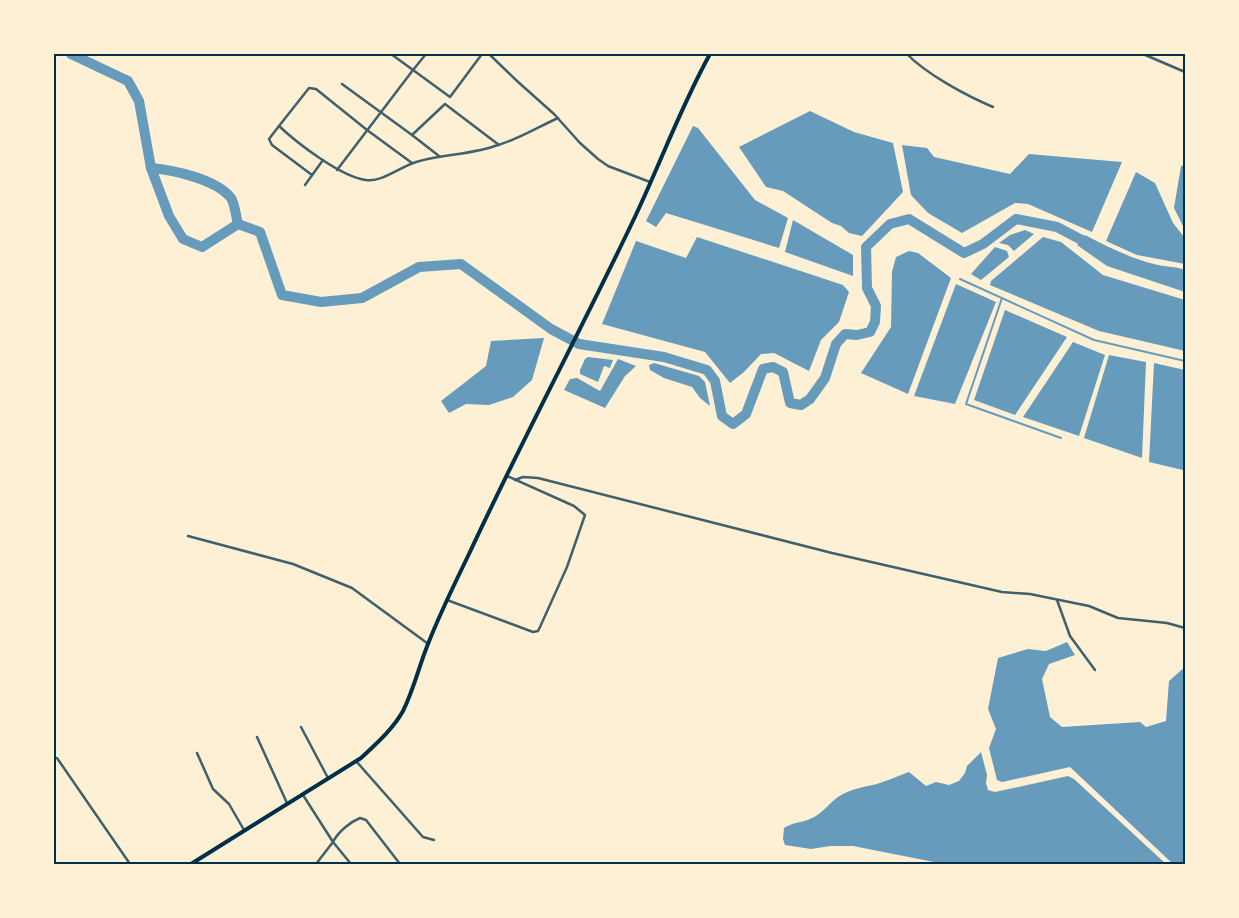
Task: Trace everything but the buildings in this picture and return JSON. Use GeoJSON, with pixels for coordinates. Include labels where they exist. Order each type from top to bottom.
{"type":"FeatureCollection","features":[{"type":"Feature","properties":{"kind":"main road"},"geometry":{"type":"LineString","coordinates":[[194,864],[356,761],[384,737],[402,712],[412,692],[428,644],[447,600],[505,476],[571,349],[652,183],[689,94],[710,54]]}},
{"type":"Feature","properties":{"kind":"street"},"geometry":{"type":"LineString","coordinates":[[391,54],[450,97]]}},
{"type":"Feature","properties":{"kind":"street"},"geometry":{"type":"LineString","coordinates":[[337,170],[426,54]]}},
{"type":"Feature","properties":{"kind":"street"},"geometry":{"type":"LineString","coordinates":[[412,135],[445,104],[482,54]]}},
{"type":"Feature","properties":{"kind":"street"},"geometry":{"type":"LineString","coordinates":[[489,54],[558,118],[580,143],[608,166],[652,183]]}},
{"type":"Feature","properties":{"kind":"street"},"geometry":{"type":"LineString","coordinates":[[907,54],[946,82],[978,101],[993,107]]}},
{"type":"Feature","properties":{"kind":"street"},"geometry":{"type":"LineString","coordinates":[[1143,54],[1185,72]]}},
{"type":"Feature","properties":{"kind":"street"},"geometry":{"type":"LineString","coordinates":[[342,84],[439,156]]}},
{"type":"Feature","properties":{"kind":"street"},"geometry":{"type":"LineString","coordinates":[[312,175],[272,145],[269,139],[309,88],[316,89],[412,164]]}},
{"type":"Feature","properties":{"kind":"street"},"geometry":{"type":"LineString","coordinates":[[445,104],[499,145]]}},
{"type":"Feature","properties":{"kind":"street"},"geometry":{"type":"LineString","coordinates":[[279,126],[337,170],[363,180],[372,181],[412,164],[439,156],[459,155],[499,145],[558,118]]}},
{"type":"Feature","properties":{"kind":"street"},"geometry":{"type":"LineString","coordinates":[[305,185],[323,160]]}},
{"type":"Feature","properties":{"kind":"street"},"geometry":{"type":"LineString","coordinates":[[447,600],[533,632],[538,631],[567,567],[585,515],[574,506],[505,476]]}},
{"type":"Feature","properties":{"kind":"street"},"geometry":{"type":"LineString","coordinates":[[515,480],[523,477],[538,478],[832,553],[1002,592],[1030,594],[1089,606],[1118,618],[1167,623],[1185,628]]}},
{"type":"Feature","properties":{"kind":"street"},"geometry":{"type":"LineString","coordinates":[[188,536],[293,564],[352,588],[428,644]]}},
{"type":"Feature","properties":{"kind":"street"},"geometry":{"type":"LineString","coordinates":[[1057,600],[1070,636],[1095,670]]}},
{"type":"Feature","properties":{"kind":"street"},"geometry":{"type":"LineString","coordinates":[[301,727],[328,779]]}},
{"type":"Feature","properties":{"kind":"street"},"geometry":{"type":"LineString","coordinates":[[257,737],[288,804]]}},
{"type":"Feature","properties":{"kind":"street"},"geometry":{"type":"LineString","coordinates":[[197,752],[213,789],[229,804],[245,831]]}},
{"type":"Feature","properties":{"kind":"street"},"geometry":{"type":"LineString","coordinates":[[57,758],[130,864]]}},
{"type":"Feature","properties":{"kind":"street"},"geometry":{"type":"LineString","coordinates":[[356,761],[423,837],[434,840]]}},
{"type":"Feature","properties":{"kind":"street"},"geometry":{"type":"LineString","coordinates":[[303,795],[333,842],[351,864]]}},
{"type":"Feature","properties":{"kind":"street"},"geometry":{"type":"LineString","coordinates":[[316,864],[337,835],[360,818],[366,820],[400,864]]}},
{"type":"Feature","properties":{"kind":"water"},"geometry":{"type":"Polygon","coordinates":[[[810,111],[854,132],[893,143],[903,192],[862,236],[849,233],[841,226],[832,223],[783,191],[766,187],[739,147],[810,111]]]}},
{"type":"Feature","properties":{"kind":"water"},"geometry":{"type":"Polygon","coordinates":[[[693,126],[698,128],[755,200],[788,218],[779,248],[666,213],[656,227],[646,221],[693,126]]]}},
{"type":"Feature","properties":{"kind":"water"},"geometry":{"type":"Polygon","coordinates":[[[902,145],[927,148],[934,157],[1010,174],[1029,154],[1122,162],[1092,232],[1028,204],[1015,203],[962,233],[928,213],[911,195],[902,145]]]}},
{"type":"Feature","properties":{"kind":"water"},"geometry":{"type":"Polygon","coordinates":[[[1185,165],[1185,230],[1174,208],[1181,166],[1185,165]]]}},
{"type":"Feature","properties":{"kind":"water"},"geometry":{"type":"Polygon","coordinates":[[[1136,172],[1155,183],[1173,223],[1185,238],[1185,264],[1137,255],[1106,241],[1136,172]]]}},
{"type":"Feature","properties":{"kind":"water"},"geometry":{"type":"Polygon","coordinates":[[[793,220],[853,255],[853,276],[785,252],[793,220]]]}},
{"type":"Feature","properties":{"kind":"water"},"geometry":{"type":"Polygon","coordinates":[[[1025,230],[1034,234],[1014,251],[1008,245],[999,243],[1010,235],[1025,230]]]}},
{"type":"Feature","properties":{"kind":"water"},"geometry":{"type":"Polygon","coordinates":[[[1085,235],[1136,259],[1185,270],[1185,292],[1107,266],[1077,245],[1085,235]]]}},
{"type":"Feature","properties":{"kind":"water"},"geometry":{"type":"Polygon","coordinates":[[[697,237],[843,285],[849,292],[839,322],[821,340],[809,371],[774,353],[761,354],[744,372],[730,383],[705,352],[602,324],[636,241],[686,258],[697,237]]]}},
{"type":"Feature","properties":{"kind":"water"},"geometry":{"type":"Polygon","coordinates":[[[1043,237],[1061,242],[1103,275],[1185,300],[1185,351],[1099,331],[990,285],[991,281],[1043,237]]]}},
{"type":"Feature","properties":{"kind":"water"},"geometry":{"type":"Polygon","coordinates":[[[995,247],[1007,251],[1009,257],[981,280],[971,274],[995,247]]]}},
{"type":"Feature","properties":{"kind":"water"},"geometry":{"type":"Polygon","coordinates":[[[909,251],[918,253],[951,278],[908,394],[861,373],[891,327],[892,272],[896,257],[909,251]]]}},
{"type":"Feature","properties":{"kind":"water"},"geometry":{"type":"Polygon","coordinates":[[[956,284],[996,302],[955,404],[914,396],[956,284]]]}},
{"type":"Feature","properties":{"kind":"water"},"geometry":{"type":"Polygon","coordinates":[[[1005,310],[1067,337],[1015,415],[974,400],[1005,310]]]}},
{"type":"Feature","properties":{"kind":"water"},"geometry":{"type":"Polygon","coordinates":[[[544,338],[532,380],[513,397],[489,405],[466,404],[449,413],[441,401],[486,366],[491,341],[544,338]]]}},
{"type":"Feature","properties":{"kind":"water"},"geometry":{"type":"Polygon","coordinates":[[[1073,342],[1105,355],[1079,436],[1023,417],[1073,342]]]}},
{"type":"Feature","properties":{"kind":"water"},"geometry":{"type":"Polygon","coordinates":[[[1109,355],[1146,362],[1142,458],[1084,438],[1109,355]]]}},
{"type":"Feature","properties":{"kind":"water"},"geometry":{"type":"Polygon","coordinates":[[[588,357],[613,360],[610,368],[604,366],[598,382],[580,374],[585,359],[588,357]]]}},
{"type":"Feature","properties":{"kind":"water"},"geometry":{"type":"Polygon","coordinates":[[[618,359],[636,366],[625,376],[605,408],[564,390],[570,379],[577,378],[600,391],[618,359]]]}},
{"type":"Feature","properties":{"kind":"water"},"geometry":{"type":"Polygon","coordinates":[[[654,363],[699,376],[705,382],[710,406],[700,398],[692,387],[664,378],[650,370],[649,365],[654,363]]]}},
{"type":"Feature","properties":{"kind":"water"},"geometry":{"type":"Polygon","coordinates":[[[1154,363],[1185,370],[1185,465],[1183,470],[1149,462],[1154,363]]]}},
{"type":"Feature","properties":{"kind":"water"},"geometry":{"type":"Polygon","coordinates":[[[1067,642],[1075,655],[1049,664],[1042,679],[1050,717],[1062,727],[1140,722],[1146,727],[1166,721],[1169,681],[1185,667],[1185,864],[1173,864],[1070,767],[1002,782],[997,780],[989,748],[996,729],[988,709],[998,658],[1028,649],[1046,651],[1067,642]]]}},
{"type":"Feature","properties":{"kind":"water"},"geometry":{"type":"Polygon","coordinates":[[[981,752],[987,775],[986,783],[988,790],[995,792],[1068,776],[1074,779],[1166,864],[944,864],[853,846],[830,846],[811,849],[785,845],[783,839],[784,828],[815,816],[843,794],[909,772],[926,786],[936,782],[949,785],[959,781],[965,773],[967,766],[981,752]]]}},
{"type":"Feature","properties":{"kind":"waterway"},"geometry":{"type":"LineString","coordinates":[[71,54],[128,81],[139,101],[151,168],[169,216],[183,239],[202,247],[238,224],[260,232],[282,295],[321,302],[362,298],[419,267],[461,264],[551,329],[579,344],[664,357],[707,370],[715,381],[722,416],[733,424],[746,414],[763,369],[773,367],[783,372],[790,403],[801,405],[810,399],[825,378],[836,344],[845,334],[857,335],[870,332],[875,322],[876,306],[867,288],[866,247],[890,224],[909,219],[964,253],[983,244],[1016,219],[1057,227],[1093,246]]}},
{"type":"Feature","properties":{"kind":"waterway"},"geometry":{"type":"LineString","coordinates":[[151,168],[182,173],[205,181],[224,191],[231,198],[238,224]]}},
{"type":"Feature","properties":{"kind":"waterway"},"geometry":{"type":"LineString","coordinates":[[960,279],[1094,340],[1185,361]]}},
{"type":"Feature","properties":{"kind":"waterway"},"geometry":{"type":"LineString","coordinates":[[1002,298],[966,404],[1061,438]]}}]}
